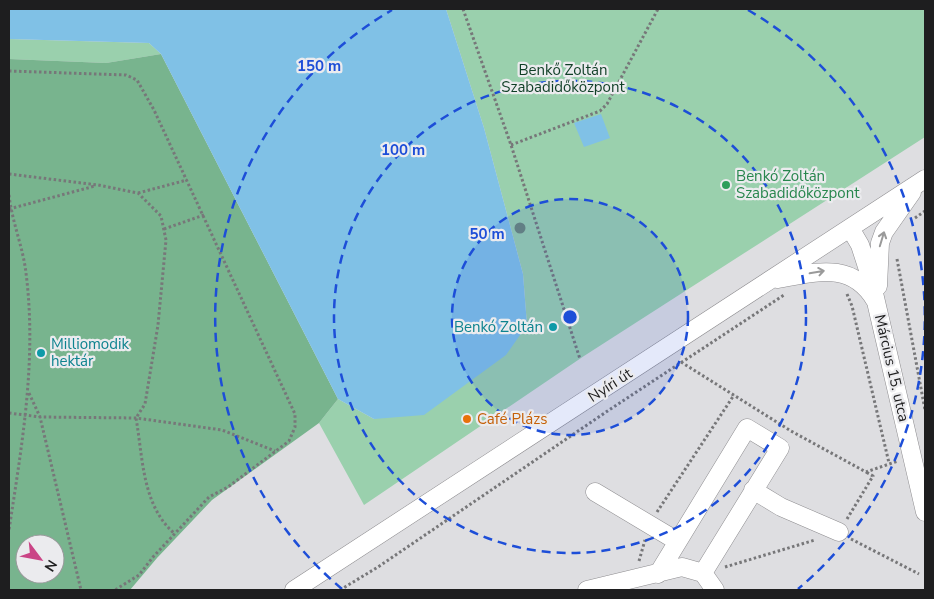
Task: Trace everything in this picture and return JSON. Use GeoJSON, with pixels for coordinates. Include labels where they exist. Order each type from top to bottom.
{"type":"FeatureCollection","features":[{"type":"Feature","properties":{"kind":"street","name":"Nyíri út"},"geometry":{"type":"LineString","coordinates":[[294,590],[922,181]]}},
{"type":"Feature","properties":{"kind":"street"},"geometry":{"type":"LineString","coordinates":[[878,304],[880,242],[888,225],[922,181]]}},
{"type":"Feature","properties":{"kind":"street","name":"Március 15. utca"},"geometry":{"type":"LineString","coordinates":[[850,228],[860,245],[878,304],[921,475],[925,512]]}},
{"type":"Feature","properties":{"kind":"street"},"geometry":{"type":"LineString","coordinates":[[769,280],[834,271],[854,278],[862,284],[878,304]]}},
{"type":"Feature","properties":{"kind":"street"},"geometry":{"type":"LineString","coordinates":[[658,574],[676,541],[747,428],[780,448],[703,573]]}},
{"type":"Feature","properties":{"kind":"street"},"geometry":{"type":"LineString","coordinates":[[753,490],[781,507],[839,532]]}},
{"type":"Feature","properties":{"kind":"street"},"geometry":{"type":"LineString","coordinates":[[595,492],[676,541]]}},
{"type":"Feature","properties":{"kind":"street"},"geometry":{"type":"LineString","coordinates":[[587,590],[682,567],[703,573],[716,590]]}},
{"type":"Feature","properties":{"kind":"path"},"geometry":{"type":"LineString","coordinates":[[462,9],[511,145],[580,359]]}},
{"type":"Feature","properties":{"kind":"path"},"geometry":{"type":"LineString","coordinates":[[511,145],[600,111],[607,104],[658,9]]}},
{"type":"Feature","properties":{"kind":"path"},"geometry":{"type":"LineString","coordinates":[[9,71],[126,75],[138,80],[204,215],[295,414],[296,427],[289,441],[228,487],[209,497],[139,575],[115,590]]}},
{"type":"Feature","properties":{"kind":"path"},"geometry":{"type":"LineString","coordinates":[[9,174],[98,185],[138,193],[187,180]]}},
{"type":"Feature","properties":{"kind":"path"},"geometry":{"type":"LineString","coordinates":[[10,209],[98,185]]}},
{"type":"Feature","properties":{"kind":"path"},"geometry":{"type":"LineString","coordinates":[[138,193],[161,216],[166,240],[158,325],[145,404],[136,418],[148,493],[162,523],[175,534]]}},
{"type":"Feature","properties":{"kind":"path"},"geometry":{"type":"LineString","coordinates":[[9,195],[10,209],[26,271],[30,321],[26,415],[9,530]]}},
{"type":"Feature","properties":{"kind":"path"},"geometry":{"type":"LineString","coordinates":[[911,220],[925,211]]}},
{"type":"Feature","properties":{"kind":"path"},"geometry":{"type":"LineString","coordinates":[[164,229],[204,215]]}},
{"type":"Feature","properties":{"kind":"path"},"geometry":{"type":"LineString","coordinates":[[896,252],[925,410]]}},
{"type":"Feature","properties":{"kind":"path"},"geometry":{"type":"LineString","coordinates":[[844,291],[852,306],[889,463],[866,472]]}},
{"type":"Feature","properties":{"kind":"path"},"geometry":{"type":"LineString","coordinates":[[340,590],[378,567],[786,293]]}},
{"type":"Feature","properties":{"kind":"path"},"geometry":{"type":"LineString","coordinates":[[681,362],[791,431],[873,476],[839,532],[703,573]]}},
{"type":"Feature","properties":{"kind":"path"},"geometry":{"type":"LineString","coordinates":[[28,392],[40,417],[80,590]]}},
{"type":"Feature","properties":{"kind":"path"},"geometry":{"type":"LineString","coordinates":[[633,579],[649,524],[734,395]]}},
{"type":"Feature","properties":{"kind":"path"},"geometry":{"type":"LineString","coordinates":[[9,413],[40,417],[136,418],[222,430],[275,451]]}},
{"type":"Feature","properties":{"kind":"path"},"geometry":{"type":"LineString","coordinates":[[839,532],[919,574]]}},
{"type":"Feature","properties":{"kind":"green space","name":"Benkő Zoltán Szabadidőközpont"},"geometry":{"type":"Polygon","coordinates":[[[446,9],[925,9],[925,137],[584,356],[364,505],[319,423],[338,399],[374,419],[527,325],[523,274],[484,128],[446,9]]]}},
{"type":"Feature","properties":{"kind":"green space"},"geometry":{"type":"Polygon","coordinates":[[[9,39],[149,43],[161,54],[106,63],[9,59],[9,39]]]}},
{"type":"Feature","properties":{"kind":"green space"},"geometry":{"type":"Polygon","coordinates":[[[161,54],[338,399],[319,423],[212,500],[157,558],[130,590],[9,590],[9,59],[106,63],[161,54]]]}},
{"type":"Feature","properties":{"kind":"water"},"geometry":{"type":"Polygon","coordinates":[[[9,9],[446,9],[484,128],[523,274],[527,325],[506,355],[424,415],[374,419],[338,399],[161,54],[149,43],[9,39],[9,9]]]}},
{"type":"Feature","properties":{"kind":"water"},"geometry":{"type":"Polygon","coordinates":[[[601,114],[610,138],[584,147],[574,123],[601,114]]]}},
{"type":"Feature","properties":{"kind":"place","name":"Benkó Zoltán Szabadidőközpont"},"geometry":{"type":"Point","coordinates":[726,185]}},
{"type":"Feature","properties":{"kind":"place","name":"Benkó Zoltán"},"geometry":{"type":"Point","coordinates":[553,327]}},
{"type":"Feature","properties":{"kind":"place","name":"Milliomodik hektár"},"geometry":{"type":"Point","coordinates":[41,353]}},
{"type":"Feature","properties":{"kind":"place","name":"Café Plázs"},"geometry":{"type":"Point","coordinates":[467,419]}}]}
